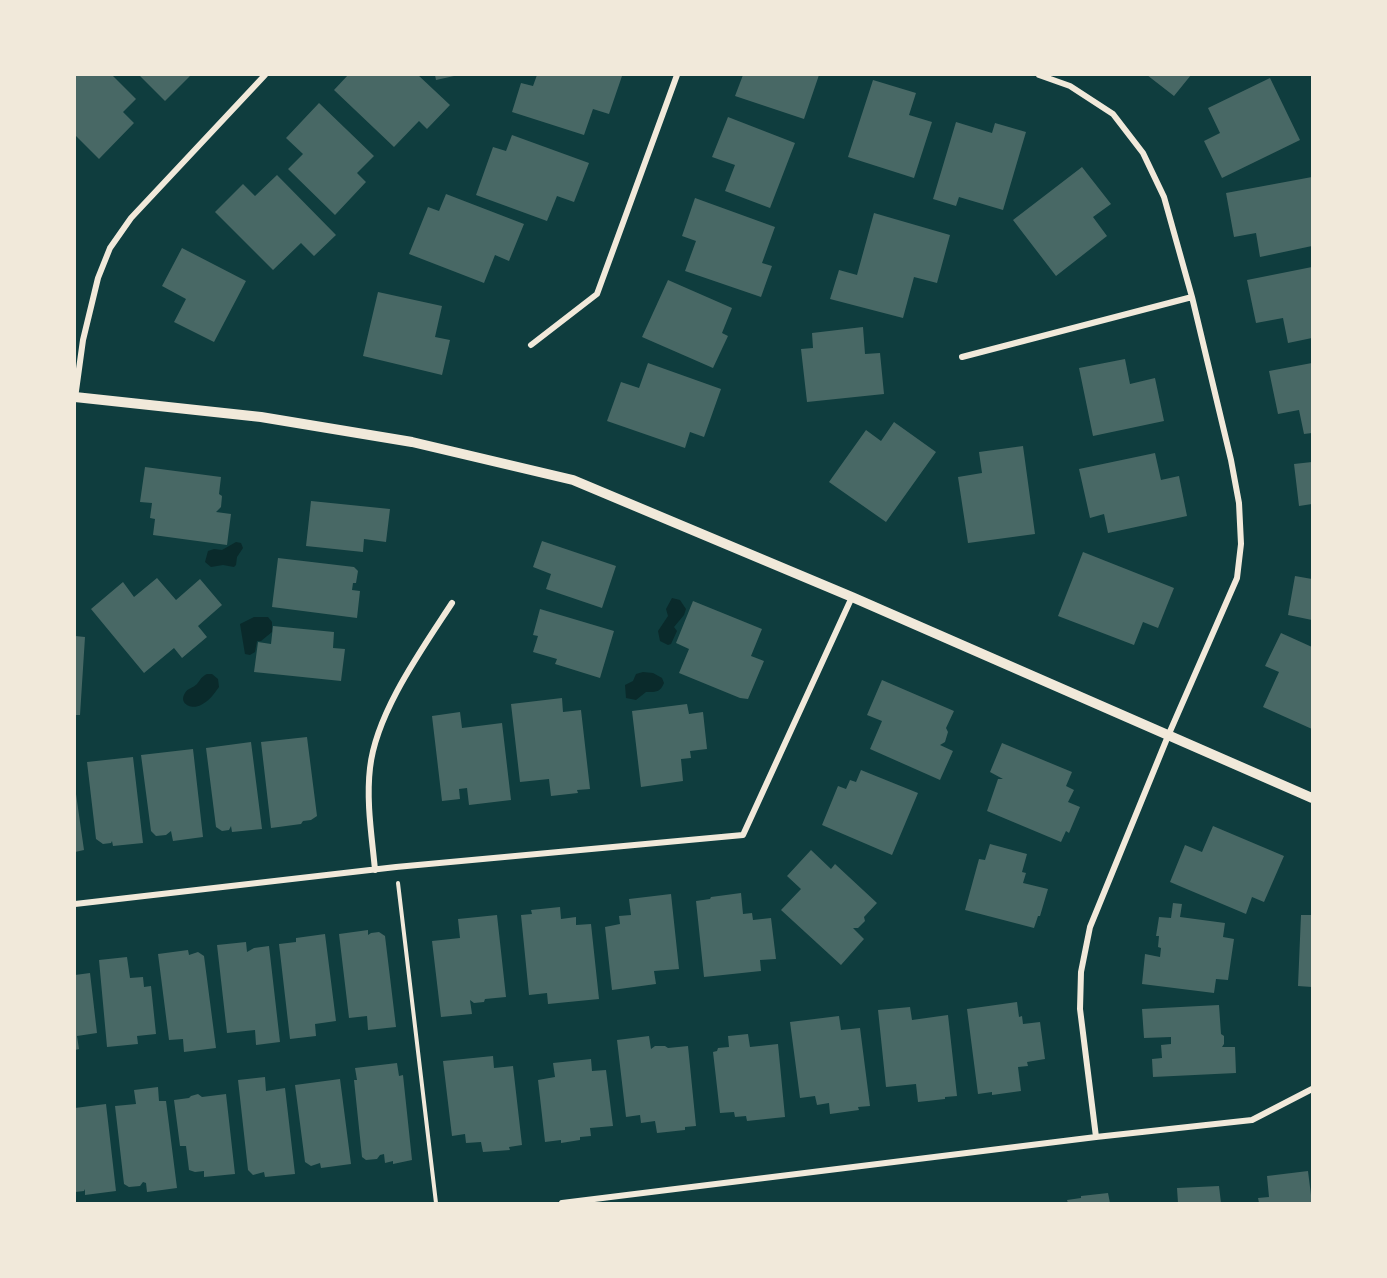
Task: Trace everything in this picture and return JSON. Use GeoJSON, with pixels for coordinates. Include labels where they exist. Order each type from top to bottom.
{"type":"FeatureCollection","features":[{"type":"Feature","properties":{"kind":"street"},"geometry":{"type":"LineString","coordinates":[[265,75],[131,218],[110,248],[98,278],[83,340],[75,398],[261,417],[412,442],[573,480],[852,597],[1312,798]]}},
{"type":"Feature","properties":{"kind":"street"},"geometry":{"type":"LineString","coordinates":[[531,345],[597,294],[677,75]]}},
{"type":"Feature","properties":{"kind":"street"},"geometry":{"type":"LineString","coordinates":[[1039,75],[1070,86],[1113,114],[1143,153],[1164,197],[1192,297],[1239,503],[1241,544],[1237,578],[1168,736],[1090,927],[1082,972],[1080,1009],[1096,1137]]}},
{"type":"Feature","properties":{"kind":"street"},"geometry":{"type":"LineString","coordinates":[[962,357],[1192,297]]}},
{"type":"Feature","properties":{"kind":"street"},"geometry":{"type":"LineString","coordinates":[[75,904],[396,867],[743,835],[852,597]]}},
{"type":"Feature","properties":{"kind":"street"},"geometry":{"type":"LineString","coordinates":[[375,870],[369,800],[370,768],[377,736],[417,658],[452,603]]}},
{"type":"Feature","properties":{"kind":"street"},"geometry":{"type":"LineString","coordinates":[[562,1203],[1252,1120],[1312,1089]]}},
{"type":"Feature","properties":{"kind":"path"},"geometry":{"type":"LineString","coordinates":[[396,867],[436,1203]]}},
{"type":"Feature","properties":{"kind":"water"},"geometry":{"type":"Polygon","coordinates":[[[236,542],[241,543],[243,548],[234,567],[223,565],[211,567],[205,562],[208,551],[222,550],[236,542]]]}},
{"type":"Feature","properties":{"kind":"water"},"geometry":{"type":"Polygon","coordinates":[[[672,598],[680,600],[686,609],[674,627],[677,631],[671,644],[668,645],[660,641],[658,631],[668,616],[666,609],[672,598]]]}},
{"type":"Feature","properties":{"kind":"water"},"geometry":{"type":"Polygon","coordinates":[[[254,617],[268,617],[272,622],[272,632],[261,641],[257,641],[255,652],[250,655],[245,654],[240,624],[254,617]]]}},
{"type":"Feature","properties":{"kind":"water"},"geometry":{"type":"Polygon","coordinates":[[[653,673],[662,678],[664,683],[661,689],[646,692],[636,700],[626,698],[625,685],[633,681],[636,674],[653,673]]]}},
{"type":"Feature","properties":{"kind":"water"},"geometry":{"type":"Polygon","coordinates":[[[207,674],[212,674],[218,679],[219,687],[201,705],[194,707],[187,705],[183,700],[185,693],[207,674]]]}},
{"type":"Feature","properties":{"kind":"building"},"geometry":{"type":"Polygon","coordinates":[[[75,75],[112,75],[136,99],[123,112],[134,123],[99,159],[75,135],[75,75]]]}},
{"type":"Feature","properties":{"kind":"building"},"geometry":{"type":"Polygon","coordinates":[[[139,75],[191,75],[165,101],[139,75]]]}},
{"type":"Feature","properties":{"kind":"building"},"geometry":{"type":"Polygon","coordinates":[[[348,75],[418,75],[450,105],[427,129],[419,121],[394,147],[334,90],[348,75]]]}},
{"type":"Feature","properties":{"kind":"building"},"geometry":{"type":"Polygon","coordinates":[[[435,75],[454,75],[454,76],[436,80],[435,75]]]}},
{"type":"Feature","properties":{"kind":"building"},"geometry":{"type":"Polygon","coordinates":[[[537,75],[622,76],[609,114],[593,109],[584,135],[512,112],[521,83],[533,86],[537,75]]]}},
{"type":"Feature","properties":{"kind":"building"},"geometry":{"type":"Polygon","coordinates":[[[743,75],[819,75],[804,119],[735,96],[743,75]]]}},
{"type":"Feature","properties":{"kind":"building"},"geometry":{"type":"Polygon","coordinates":[[[1147,75],[1191,75],[1174,96],[1147,75]]]}},
{"type":"Feature","properties":{"kind":"building"},"geometry":{"type":"Polygon","coordinates":[[[1270,78],[1300,140],[1222,178],[1204,141],[1220,133],[1208,108],[1270,78]]]}},
{"type":"Feature","properties":{"kind":"building"},"geometry":{"type":"Polygon","coordinates":[[[873,80],[916,93],[909,115],[932,122],[914,178],[848,157],[873,80]]]}},
{"type":"Feature","properties":{"kind":"building"},"geometry":{"type":"Polygon","coordinates":[[[319,103],[374,156],[357,173],[366,182],[335,215],[288,169],[303,154],[286,138],[319,103]]]}},
{"type":"Feature","properties":{"kind":"building"},"geometry":{"type":"Polygon","coordinates":[[[728,117],[795,143],[770,208],[725,191],[735,165],[712,157],[728,117]]]}},
{"type":"Feature","properties":{"kind":"building"},"geometry":{"type":"Polygon","coordinates":[[[956,122],[992,133],[995,123],[1026,132],[1003,210],[959,197],[956,206],[933,199],[956,122]]]}},
{"type":"Feature","properties":{"kind":"building"},"geometry":{"type":"Polygon","coordinates":[[[512,135],[589,163],[574,202],[557,196],[547,221],[476,195],[493,147],[506,151],[512,135]]]}},
{"type":"Feature","properties":{"kind":"building"},"geometry":{"type":"Polygon","coordinates":[[[1082,167],[1111,204],[1093,217],[1107,236],[1056,276],[1013,220],[1082,167]]]}},
{"type":"Feature","properties":{"kind":"building"},"geometry":{"type":"Polygon","coordinates":[[[277,175],[336,235],[314,256],[301,243],[273,270],[215,212],[243,184],[255,196],[277,175]]]}},
{"type":"Feature","properties":{"kind":"building"},"geometry":{"type":"Polygon","coordinates":[[[1312,177],[1312,246],[1260,257],[1256,233],[1234,237],[1226,193],[1312,177]]]}},
{"type":"Feature","properties":{"kind":"building"},"geometry":{"type":"Polygon","coordinates":[[[446,194],[524,224],[509,261],[495,255],[484,283],[409,254],[428,207],[439,211],[446,194]]]}},
{"type":"Feature","properties":{"kind":"building"},"geometry":{"type":"Polygon","coordinates":[[[695,198],[775,227],[762,263],[772,266],[761,297],[685,271],[696,241],[682,236],[695,198]]]}},
{"type":"Feature","properties":{"kind":"building"},"geometry":{"type":"Polygon","coordinates":[[[874,213],[950,235],[937,283],[914,277],[903,318],[830,299],[839,270],[857,275],[874,213]]]}},
{"type":"Feature","properties":{"kind":"building"},"geometry":{"type":"Polygon","coordinates":[[[182,248],[246,281],[214,342],[174,322],[186,299],[162,286],[182,248]]]}},
{"type":"Feature","properties":{"kind":"building"},"geometry":{"type":"Polygon","coordinates":[[[1312,267],[1312,338],[1288,343],[1283,318],[1256,323],[1247,280],[1312,267]]]}},
{"type":"Feature","properties":{"kind":"building"},"geometry":{"type":"Polygon","coordinates":[[[668,280],[732,308],[722,333],[728,336],[713,368],[642,337],[668,280]]]}},
{"type":"Feature","properties":{"kind":"building"},"geometry":{"type":"Polygon","coordinates":[[[378,292],[442,306],[435,337],[450,340],[442,375],[363,356],[378,292]]]}},
{"type":"Feature","properties":{"kind":"building"},"geometry":{"type":"Polygon","coordinates":[[[863,327],[865,354],[880,353],[884,394],[807,402],[801,349],[813,348],[812,333],[863,327]]]}},
{"type":"Feature","properties":{"kind":"building"},"geometry":{"type":"Polygon","coordinates":[[[1125,359],[1130,384],[1155,378],[1164,421],[1093,436],[1079,368],[1125,359]]]}},
{"type":"Feature","properties":{"kind":"building"},"geometry":{"type":"Polygon","coordinates":[[[648,363],[721,389],[704,437],[690,432],[685,448],[607,421],[621,382],[639,388],[648,363]]]}},
{"type":"Feature","properties":{"kind":"building"},"geometry":{"type":"Polygon","coordinates":[[[1312,363],[1312,433],[1304,434],[1299,410],[1278,414],[1269,371],[1312,363]]]}},
{"type":"Feature","properties":{"kind":"building"},"geometry":{"type":"Polygon","coordinates":[[[894,422],[936,452],[886,522],[829,482],[866,430],[881,441],[894,422]]]}},
{"type":"Feature","properties":{"kind":"building"},"geometry":{"type":"Polygon","coordinates":[[[1023,446],[1035,534],[968,543],[958,477],[982,473],[979,452],[1023,446]]]}},
{"type":"Feature","properties":{"kind":"building"},"geometry":{"type":"Polygon","coordinates":[[[1155,453],[1161,480],[1179,476],[1187,516],[1108,533],[1104,514],[1090,518],[1079,469],[1155,453]]]}},
{"type":"Feature","properties":{"kind":"building"},"geometry":{"type":"Polygon","coordinates":[[[1312,462],[1312,504],[1299,506],[1294,464],[1312,462]]]}},
{"type":"Feature","properties":{"kind":"building"},"geometry":{"type":"Polygon","coordinates":[[[145,467],[221,477],[219,494],[222,496],[221,507],[216,512],[231,514],[227,545],[153,535],[155,519],[150,518],[152,503],[140,502],[145,467]]]}},
{"type":"Feature","properties":{"kind":"building"},"geometry":{"type":"Polygon","coordinates":[[[311,501],[390,509],[386,542],[364,539],[363,552],[306,546],[311,501]]]}},
{"type":"Feature","properties":{"kind":"building"},"geometry":{"type":"Polygon","coordinates":[[[542,541],[616,566],[602,608],[546,589],[551,574],[533,567],[542,541]]]}},
{"type":"Feature","properties":{"kind":"building"},"geometry":{"type":"Polygon","coordinates":[[[1083,552],[1174,588],[1158,628],[1143,622],[1134,645],[1058,616],[1083,552]]]}},
{"type":"Feature","properties":{"kind":"building"},"geometry":{"type":"Polygon","coordinates":[[[278,558],[354,567],[358,571],[352,590],[360,591],[357,618],[272,607],[278,558]]]}},
{"type":"Feature","properties":{"kind":"building"},"geometry":{"type":"Polygon","coordinates":[[[1295,576],[1312,579],[1312,620],[1288,615],[1295,576]]]}},
{"type":"Feature","properties":{"kind":"building"},"geometry":{"type":"Polygon","coordinates":[[[157,578],[176,600],[200,579],[222,605],[198,626],[207,637],[182,658],[174,648],[144,673],[91,609],[123,582],[134,597],[157,578]]]}},
{"type":"Feature","properties":{"kind":"building"},"geometry":{"type":"Polygon","coordinates":[[[693,601],[762,629],[751,656],[764,661],[748,699],[740,698],[679,673],[689,649],[676,643],[693,601]]]}},
{"type":"Feature","properties":{"kind":"building"},"geometry":{"type":"Polygon","coordinates":[[[540,609],[614,631],[600,678],[555,664],[557,659],[533,652],[538,636],[533,635],[540,609]]]}},
{"type":"Feature","properties":{"kind":"building"},"geometry":{"type":"Polygon","coordinates":[[[273,626],[334,632],[333,648],[345,649],[341,681],[254,672],[258,642],[271,644],[273,626]]]}},
{"type":"Feature","properties":{"kind":"building"},"geometry":{"type":"Polygon","coordinates":[[[1281,633],[1312,647],[1312,729],[1263,707],[1279,672],[1265,666],[1281,633]]]}},
{"type":"Feature","properties":{"kind":"building"},"geometry":{"type":"Polygon","coordinates":[[[75,636],[85,637],[80,715],[75,715],[75,636]]]}},
{"type":"Feature","properties":{"kind":"building"},"geometry":{"type":"Polygon","coordinates":[[[882,680],[954,711],[946,728],[948,732],[945,742],[940,745],[953,751],[940,780],[870,749],[882,721],[867,715],[882,680]]]}},
{"type":"Feature","properties":{"kind":"building"},"geometry":{"type":"Polygon","coordinates":[[[562,698],[563,712],[581,710],[590,789],[577,790],[578,793],[551,796],[549,779],[520,782],[511,704],[562,698]]]}},
{"type":"Feature","properties":{"kind":"building"},"geometry":{"type":"Polygon","coordinates":[[[687,704],[689,714],[703,712],[707,749],[690,751],[691,758],[681,759],[683,781],[641,787],[632,711],[687,704]]]}},
{"type":"Feature","properties":{"kind":"building"},"geometry":{"type":"Polygon","coordinates":[[[460,712],[462,728],[502,723],[511,800],[469,805],[467,788],[459,789],[460,799],[442,801],[432,716],[460,712]]]}},
{"type":"Feature","properties":{"kind":"building"},"geometry":{"type":"Polygon","coordinates":[[[307,737],[317,816],[301,824],[271,828],[261,742],[307,737]]]}},
{"type":"Feature","properties":{"kind":"building"},"geometry":{"type":"Polygon","coordinates":[[[251,742],[262,829],[232,832],[231,826],[229,830],[222,831],[216,827],[206,748],[251,742]]]}},
{"type":"Feature","properties":{"kind":"building"},"geometry":{"type":"Polygon","coordinates":[[[1002,743],[1072,772],[1066,786],[1074,790],[1068,802],[1080,807],[1069,833],[1066,831],[1061,842],[987,811],[998,779],[1003,779],[990,772],[1002,743]]]}},
{"type":"Feature","properties":{"kind":"building"},"geometry":{"type":"Polygon","coordinates":[[[193,749],[203,837],[173,841],[171,831],[166,835],[156,836],[151,831],[141,755],[193,749]]]}},
{"type":"Feature","properties":{"kind":"building"},"geometry":{"type":"Polygon","coordinates":[[[133,757],[143,843],[113,846],[112,841],[103,844],[96,839],[87,762],[133,757]]]}},
{"type":"Feature","properties":{"kind":"building"},"geometry":{"type":"Polygon","coordinates":[[[861,770],[918,793],[892,855],[822,825],[838,786],[846,789],[850,780],[856,782],[861,770]]]}},
{"type":"Feature","properties":{"kind":"building"},"geometry":{"type":"Polygon","coordinates":[[[75,787],[84,850],[75,852],[75,787]]]}},
{"type":"Feature","properties":{"kind":"building"},"geometry":{"type":"Polygon","coordinates":[[[1213,826],[1284,856],[1264,902],[1252,897],[1246,914],[1170,882],[1185,845],[1202,852],[1213,826]]]}},
{"type":"Feature","properties":{"kind":"building"},"geometry":{"type":"Polygon","coordinates":[[[990,844],[1027,854],[1022,872],[1026,873],[1023,883],[1048,889],[1034,928],[965,910],[979,859],[985,860],[990,844]]]}},
{"type":"Feature","properties":{"kind":"building"},"geometry":{"type":"Polygon","coordinates":[[[811,850],[831,869],[835,864],[877,903],[864,917],[865,921],[858,928],[853,928],[864,939],[841,965],[781,910],[801,889],[787,876],[811,850]]]}},
{"type":"Feature","properties":{"kind":"building"},"geometry":{"type":"Polygon","coordinates":[[[741,893],[743,914],[752,913],[753,920],[771,918],[776,959],[760,960],[761,971],[704,977],[696,901],[741,893]]]}},
{"type":"Feature","properties":{"kind":"building"},"geometry":{"type":"Polygon","coordinates":[[[671,894],[679,969],[654,971],[656,984],[612,990],[605,927],[620,924],[619,916],[631,915],[629,899],[671,894]]]}},
{"type":"Feature","properties":{"kind":"building"},"geometry":{"type":"Polygon","coordinates":[[[1173,903],[1182,904],[1180,917],[1225,923],[1223,937],[1234,939],[1228,980],[1216,979],[1214,993],[1142,984],[1145,954],[1160,957],[1159,936],[1156,936],[1159,917],[1171,918],[1173,903]]]}},
{"type":"Feature","properties":{"kind":"building"},"geometry":{"type":"Polygon","coordinates":[[[560,907],[561,919],[576,917],[576,925],[591,924],[599,999],[548,1004],[547,993],[529,995],[521,915],[532,914],[531,910],[560,907]]]}},
{"type":"Feature","properties":{"kind":"building"},"geometry":{"type":"Polygon","coordinates":[[[497,915],[506,997],[485,999],[484,1002],[474,1003],[470,1000],[472,1014],[441,1017],[432,941],[460,938],[458,919],[497,915]]]}},
{"type":"Feature","properties":{"kind":"building"},"geometry":{"type":"Polygon","coordinates":[[[1301,915],[1312,915],[1312,987],[1298,986],[1301,915]]]}},
{"type":"Feature","properties":{"kind":"building"},"geometry":{"type":"Polygon","coordinates":[[[368,930],[368,935],[379,932],[385,936],[396,1027],[368,1030],[367,1016],[349,1018],[339,934],[368,930]]]}},
{"type":"Feature","properties":{"kind":"building"},"geometry":{"type":"Polygon","coordinates":[[[325,934],[336,1021],[315,1024],[316,1036],[290,1039],[279,944],[296,942],[296,938],[325,934]]]}},
{"type":"Feature","properties":{"kind":"building"},"geometry":{"type":"Polygon","coordinates":[[[246,942],[247,952],[254,948],[269,946],[280,1042],[256,1045],[255,1030],[227,1033],[217,945],[246,942]]]}},
{"type":"Feature","properties":{"kind":"building"},"geometry":{"type":"Polygon","coordinates":[[[188,950],[189,955],[198,952],[204,956],[216,1048],[184,1052],[183,1039],[169,1040],[158,954],[188,950]]]}},
{"type":"Feature","properties":{"kind":"building"},"geometry":{"type":"Polygon","coordinates":[[[127,957],[130,978],[143,977],[144,987],[151,986],[156,1034],[137,1036],[138,1044],[107,1047],[99,960],[127,957]]]}},
{"type":"Feature","properties":{"kind":"building"},"geometry":{"type":"Polygon","coordinates":[[[90,973],[97,1033],[77,1036],[79,1049],[75,1050],[75,975],[90,973]]]}},
{"type":"Feature","properties":{"kind":"building"},"geometry":{"type":"Polygon","coordinates":[[[1017,1002],[1019,1017],[1022,1016],[1023,1024],[1040,1022],[1045,1059],[1027,1062],[1028,1066],[1018,1067],[1021,1091],[992,1095],[992,1092],[978,1094],[967,1009],[1017,1002]]]}},
{"type":"Feature","properties":{"kind":"building"},"geometry":{"type":"Polygon","coordinates":[[[1219,1005],[1221,1034],[1224,1036],[1222,1047],[1235,1047],[1236,1073],[1153,1077],[1152,1059],[1162,1058],[1161,1045],[1171,1044],[1171,1037],[1144,1038],[1142,1009],[1219,1005]]]}},
{"type":"Feature","properties":{"kind":"building"},"geometry":{"type":"Polygon","coordinates":[[[910,1007],[912,1020],[948,1015],[957,1096],[918,1102],[916,1084],[886,1087],[878,1010],[910,1007]]]}},
{"type":"Feature","properties":{"kind":"building"},"geometry":{"type":"Polygon","coordinates":[[[839,1016],[841,1030],[860,1028],[870,1106],[830,1114],[829,1103],[817,1105],[815,1096],[800,1098],[790,1022],[839,1016]]]}},
{"type":"Feature","properties":{"kind":"building"},"geometry":{"type":"Polygon","coordinates":[[[748,1034],[750,1047],[778,1044],[785,1117],[747,1121],[746,1116],[735,1117],[734,1112],[720,1113],[713,1052],[718,1048],[729,1047],[728,1036],[748,1034]]]}},
{"type":"Feature","properties":{"kind":"building"},"geometry":{"type":"Polygon","coordinates":[[[649,1036],[651,1049],[655,1046],[668,1048],[688,1046],[696,1126],[685,1127],[685,1130],[657,1133],[655,1121],[641,1123],[640,1115],[626,1117],[617,1040],[649,1036]]]}},
{"type":"Feature","properties":{"kind":"building"},"geometry":{"type":"Polygon","coordinates":[[[493,1056],[494,1068],[513,1066],[522,1145],[509,1147],[510,1150],[483,1152],[481,1142],[466,1143],[465,1134],[452,1136],[443,1061],[493,1056]]]}},
{"type":"Feature","properties":{"kind":"building"},"geometry":{"type":"Polygon","coordinates":[[[591,1059],[592,1071],[606,1070],[613,1126],[590,1128],[591,1136],[580,1137],[580,1140],[561,1143],[561,1140],[545,1142],[538,1080],[555,1077],[553,1063],[591,1059]]]}},
{"type":"Feature","properties":{"kind":"building"},"geometry":{"type":"Polygon","coordinates":[[[397,1063],[399,1076],[403,1075],[412,1160],[393,1164],[393,1161],[385,1163],[384,1154],[377,1159],[366,1160],[362,1157],[354,1080],[357,1080],[355,1068],[397,1063]]]}},
{"type":"Feature","properties":{"kind":"building"},"geometry":{"type":"Polygon","coordinates":[[[265,1077],[266,1091],[285,1088],[295,1174],[265,1177],[264,1172],[253,1175],[248,1170],[238,1080],[265,1077]]]}},
{"type":"Feature","properties":{"kind":"building"},"geometry":{"type":"Polygon","coordinates":[[[340,1079],[351,1164],[321,1168],[320,1163],[311,1166],[305,1162],[295,1085],[340,1079]]]}},
{"type":"Feature","properties":{"kind":"building"},"geometry":{"type":"Polygon","coordinates":[[[158,1087],[159,1101],[166,1101],[177,1188],[147,1192],[146,1183],[129,1187],[124,1184],[115,1106],[136,1104],[134,1090],[158,1087]]]}},
{"type":"Feature","properties":{"kind":"building"},"geometry":{"type":"Polygon","coordinates":[[[198,1094],[202,1097],[226,1094],[235,1174],[204,1177],[204,1171],[189,1170],[186,1146],[180,1146],[174,1100],[198,1094]]]}},
{"type":"Feature","properties":{"kind":"building"},"geometry":{"type":"Polygon","coordinates":[[[106,1104],[116,1191],[85,1195],[85,1189],[75,1192],[75,1108],[106,1104]]]}},
{"type":"Feature","properties":{"kind":"building"},"geometry":{"type":"Polygon","coordinates":[[[1308,1171],[1312,1203],[1259,1203],[1258,1198],[1269,1197],[1267,1176],[1308,1171]]]}},
{"type":"Feature","properties":{"kind":"building"},"geometry":{"type":"Polygon","coordinates":[[[1219,1186],[1221,1203],[1178,1203],[1177,1188],[1219,1186]]]}},
{"type":"Feature","properties":{"kind":"building"},"geometry":{"type":"Polygon","coordinates":[[[1108,1193],[1110,1203],[1068,1203],[1067,1200],[1081,1198],[1081,1196],[1108,1193]]]}}]}
